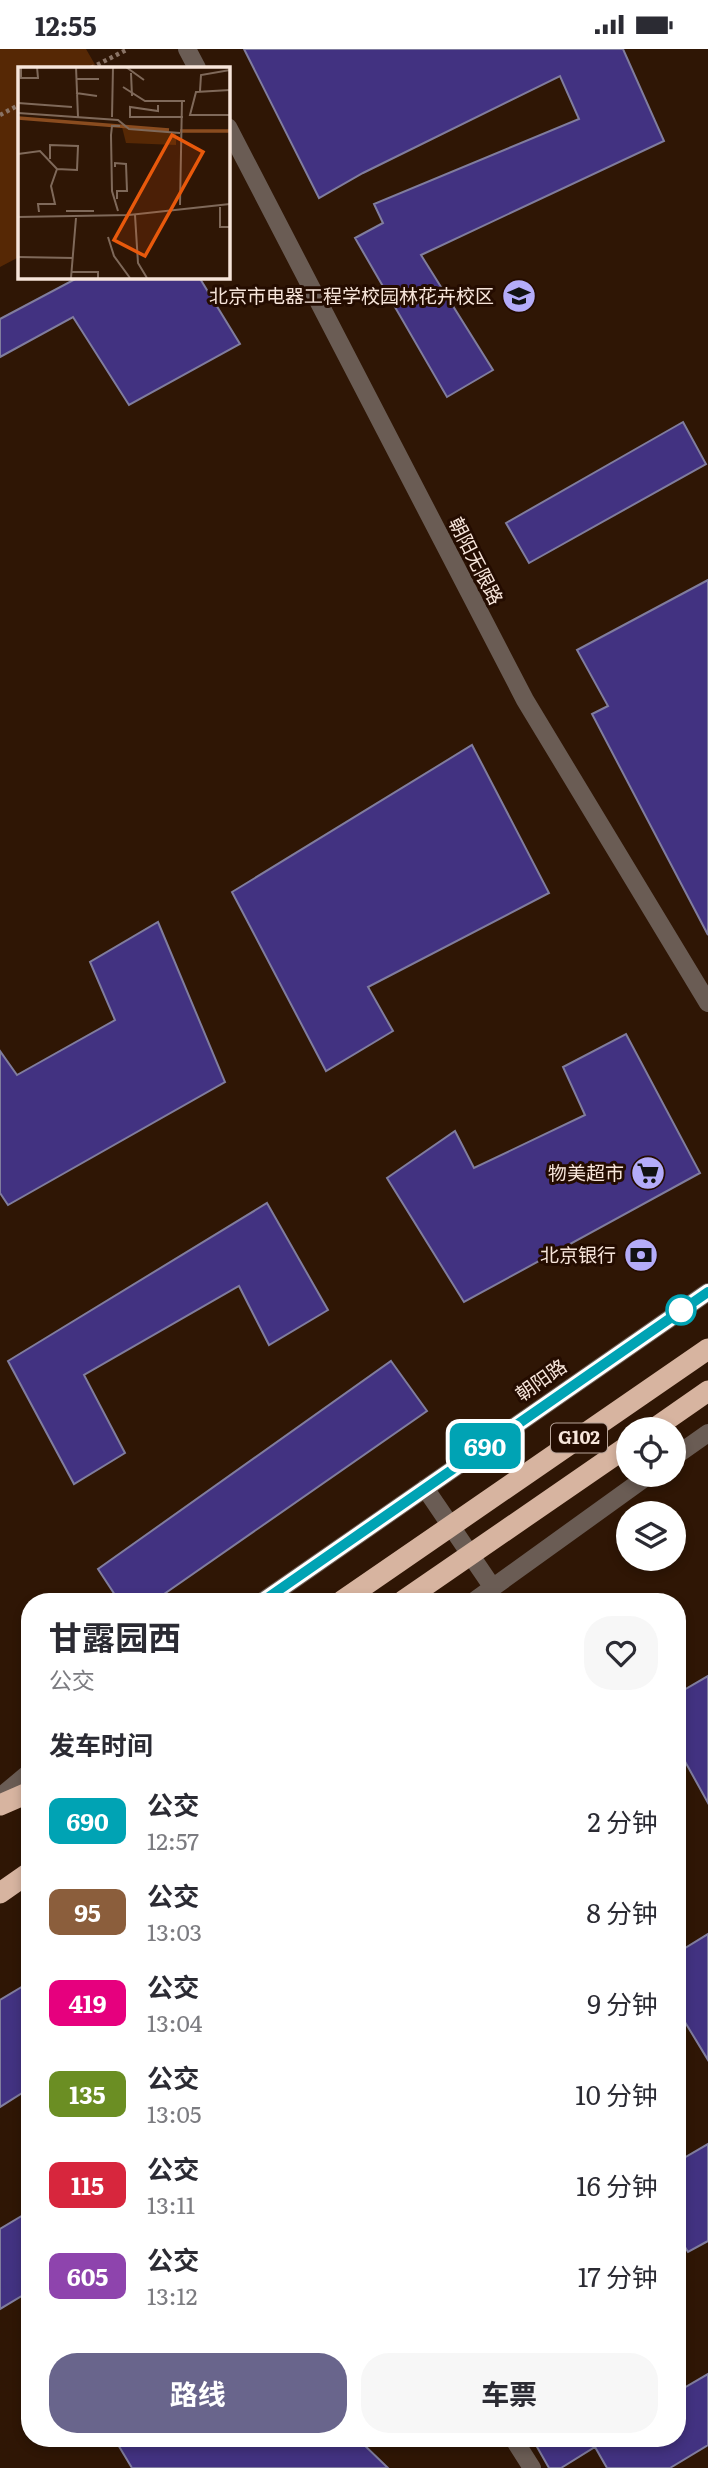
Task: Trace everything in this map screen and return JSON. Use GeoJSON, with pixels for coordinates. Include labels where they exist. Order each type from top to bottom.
{"type":"FeatureCollection","features":[{"type":"Feature","properties":{"kind":"highway","name":"G102"},"geometry":{"type":"LineString","coordinates":[[354,1593],[708,1349]]}},
{"type":"Feature","properties":{"kind":"highway"},"geometry":{"type":"LineString","coordinates":[[671,1417],[708,1391]]}},
{"type":"Feature","properties":{"kind":"highway","name":"G102"},"geometry":{"type":"LineString","coordinates":[[415,1593],[616,1454]]}},
{"type":"Feature","properties":{"kind":"highway"},"geometry":{"type":"LineString","coordinates":[[0,1805],[21,1796]]}},
{"type":"Feature","properties":{"kind":"street"},"geometry":{"type":"LineString","coordinates":[[187,49],[196,67]]}},
{"type":"Feature","properties":{"kind":"street","name":"朝阳无限路"},"geometry":{"type":"LineString","coordinates":[[229,129],[525,700],[708,1003]]}},
{"type":"Feature","properties":{"kind":"street","name":"朝阳路"},"geometry":{"type":"LineString","coordinates":[[274,1593],[708,1292]]}},
{"type":"Feature","properties":{"kind":"street"},"geometry":{"type":"LineString","coordinates":[[686,1449],[708,1433]]}},
{"type":"Feature","properties":{"kind":"street"},"geometry":{"type":"LineString","coordinates":[[486,1593],[632,1487]]}},
{"type":"Feature","properties":{"kind":"street"},"geometry":{"type":"LineString","coordinates":[[425,1488],[493,1588]]}},
{"type":"Feature","properties":{"kind":"street"},"geometry":{"type":"LineString","coordinates":[[0,1797],[21,1780]]}},
{"type":"Feature","properties":{"kind":"street"},"geometry":{"type":"LineString","coordinates":[[519,2447],[532,2468]]}},
{"type":"Feature","properties":{"kind":"path"},"geometry":{"type":"LineString","coordinates":[[93,67],[128,49]]}},
{"type":"Feature","properties":{"kind":"path"},"geometry":{"type":"LineString","coordinates":[[0,115],[18,106]]}},
{"type":"Feature","properties":{"kind":"shaded area"},"geometry":{"type":"Polygon","coordinates":[[[0,49],[86,49],[96,67],[18,67],[18,258],[0,267],[0,49]]]}},
{"type":"Feature","properties":{"kind":"building"},"geometry":{"type":"Polygon","coordinates":[[[244,49],[623,49],[664,141],[421,255],[493,370],[447,397],[355,238],[383,223],[374,204],[579,119],[560,76],[363,173],[319,198],[244,49]]]}},
{"type":"Feature","properties":{"kind":"building"},"geometry":{"type":"Polygon","coordinates":[[[77,278],[200,278],[240,344],[129,405],[73,317],[0,357],[0,319],[77,278]]]}},
{"type":"Feature","properties":{"kind":"building"},"geometry":{"type":"Polygon","coordinates":[[[683,422],[706,464],[529,563],[506,523],[683,422]]]}},
{"type":"Feature","properties":{"kind":"building"},"geometry":{"type":"Polygon","coordinates":[[[708,580],[708,935],[592,714],[608,706],[577,650],[708,580]]]}},
{"type":"Feature","properties":{"kind":"building"},"geometry":{"type":"Polygon","coordinates":[[[472,745],[549,893],[368,987],[393,1031],[326,1071],[232,892],[472,745]]]}},
{"type":"Feature","properties":{"kind":"building"},"geometry":{"type":"Polygon","coordinates":[[[158,922],[225,1082],[8,1205],[0,1193],[0,1051],[17,1075],[115,1020],[90,962],[158,922]]]}},
{"type":"Feature","properties":{"kind":"building"},"geometry":{"type":"Polygon","coordinates":[[[626,1034],[700,1173],[464,1302],[387,1178],[455,1131],[474,1168],[585,1115],[563,1067],[626,1034]]]}},
{"type":"Feature","properties":{"kind":"building"},"geometry":{"type":"Polygon","coordinates":[[[267,1203],[328,1310],[269,1345],[239,1286],[84,1375],[125,1453],[74,1484],[8,1361],[267,1203]]]}},
{"type":"Feature","properties":{"kind":"building"},"geometry":{"type":"Polygon","coordinates":[[[391,1361],[427,1411],[165,1593],[114,1593],[98,1569],[391,1361]]]}},
{"type":"Feature","properties":{"kind":"building"},"geometry":{"type":"Polygon","coordinates":[[[708,1676],[708,1803],[686,1763],[686,1689],[708,1676]]]}},
{"type":"Feature","properties":{"kind":"building"},"geometry":{"type":"Polygon","coordinates":[[[708,1934],[708,2060],[686,2024],[686,1947],[708,1934]]]}},
{"type":"Feature","properties":{"kind":"building"},"geometry":{"type":"Polygon","coordinates":[[[21,1987],[21,2094],[0,2107],[0,2000],[21,1987]]]}},
{"type":"Feature","properties":{"kind":"building"},"geometry":{"type":"Polygon","coordinates":[[[708,2144],[708,2241],[688,2252],[686,2249],[686,2157],[708,2144]]]}},
{"type":"Feature","properties":{"kind":"building"},"geometry":{"type":"Polygon","coordinates":[[[21,2216],[21,2296],[0,2309],[0,2229],[21,2216]]]}},
{"type":"Feature","properties":{"kind":"building"},"geometry":{"type":"Polygon","coordinates":[[[708,2374],[708,2445],[670,2468],[607,2468],[595,2447],[686,2447],[686,2387],[708,2374]]]}},
{"type":"Feature","properties":{"kind":"building"},"geometry":{"type":"Polygon","coordinates":[[[119,2447],[366,2447],[388,2468],[132,2468],[119,2447]]]}},
{"type":"Feature","properties":{"kind":"building"},"geometry":{"type":"Polygon","coordinates":[[[537,2447],[595,2447],[561,2468],[549,2468],[537,2447]]]}},
{"type":"Feature","properties":{"kind":"bus line","name":"690"},"geometry":{"type":"LineString","coordinates":[[275,1593],[708,1292]]}},
{"type":"Feature","properties":{"kind":"place","name":"北京市电器工程学校园林花卉校区"},"geometry":{"type":"Point","coordinates":[519,296]}},
{"type":"Feature","properties":{"kind":"place","name":"物美超市"},"geometry":{"type":"Point","coordinates":[648,1173]}},
{"type":"Feature","properties":{"kind":"place","name":"北京银行"},"geometry":{"type":"Point","coordinates":[641,1255]}}]}
